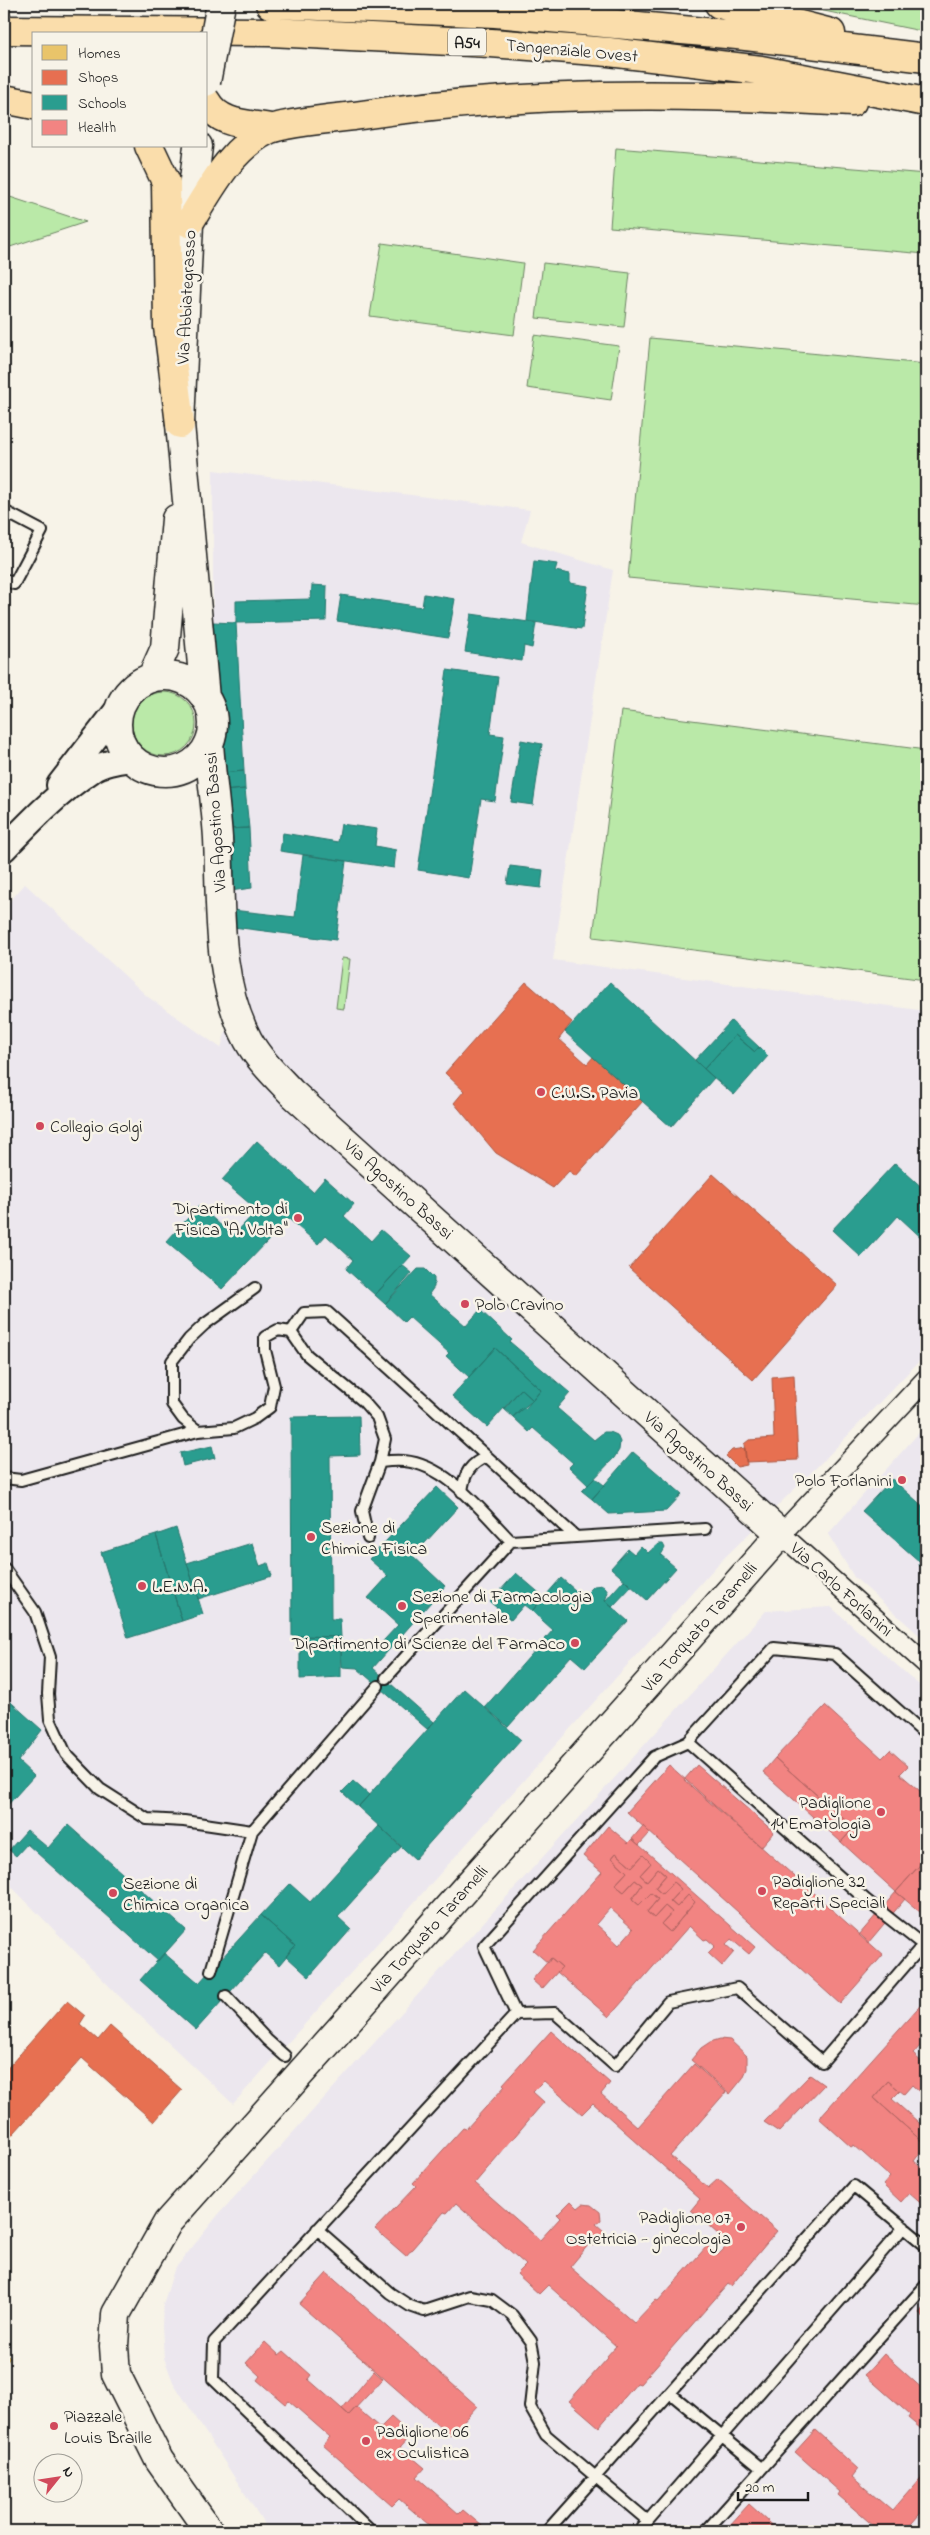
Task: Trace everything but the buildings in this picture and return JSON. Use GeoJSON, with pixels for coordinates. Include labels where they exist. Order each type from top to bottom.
{"type":"FeatureCollection","features":[{"type":"Feature","properties":{"kind":"highway","name":"Tangenziale Ovest"},"geometry":{"type":"LineString","coordinates":[[270,4],[504,14],[737,35],[922,57]]}},
{"type":"Feature","properties":{"kind":"highway"},"geometry":{"type":"LineString","coordinates":[[719,4],[922,57]]}},
{"type":"Feature","properties":{"kind":"highway","name":"Tangenziale Ovest"},"geometry":{"type":"LineString","coordinates":[[4,30],[270,32],[501,44],[610,52],[761,70],[926,102]]}},
{"type":"Feature","properties":{"kind":"highway"},"geometry":{"type":"LineString","coordinates":[[208,104],[215,113],[226,119],[270,128],[395,109],[519,97],[629,94],[747,96],[926,107]]}},
{"type":"Feature","properties":{"kind":"highway"},"geometry":{"type":"LineString","coordinates":[[4,99],[32,105]]}},
{"type":"Feature","properties":{"kind":"highway"},"geometry":{"type":"LineString","coordinates":[[189,223],[229,160],[249,141],[270,128]]}},
{"type":"Feature","properties":{"kind":"highway"},"geometry":{"type":"LineString","coordinates":[[150,148],[166,182],[168,327],[181,436]]}},
{"type":"Feature","properties":{"kind":"main road"},"geometry":{"type":"LineString","coordinates":[[208,72],[221,4]]}},
{"type":"Feature","properties":{"kind":"main road","name":"Via Abbiategrasso"},"geometry":{"type":"LineString","coordinates":[[152,678],[165,648],[181,436],[189,223],[198,148]]}},
{"type":"Feature","properties":{"kind":"main road","name":"Via Abbiategrasso"},"geometry":{"type":"LineString","coordinates":[[181,436],[206,698]]}},
{"type":"Feature","properties":{"kind":"main road"},"geometry":{"type":"LineString","coordinates":[[167,676],[182,679],[195,686],[206,698],[212,712],[213,728],[209,743],[198,757],[180,770],[162,772],[146,768],[132,759],[120,743],[116,724],[121,704],[134,688],[152,678],[167,676]]}},
{"type":"Feature","properties":{"kind":"main road","name":"Via Agostino Bassi"},"geometry":{"type":"LineString","coordinates":[[209,743],[216,819],[223,947],[229,988],[245,1033],[266,1066],[292,1093],[781,1534]]}},
{"type":"Feature","properties":{"kind":"main road"},"geometry":{"type":"LineString","coordinates":[[180,770],[202,787],[216,819]]}},
{"type":"Feature","properties":{"kind":"main road","name":"Via Torquato Taramelli"},"geometry":{"type":"LineString","coordinates":[[209,2531],[159,2460],[116,2374],[116,2314],[168,2222],[781,1534]]}},
{"type":"Feature","properties":{"kind":"street"},"geometry":{"type":"LineString","coordinates":[[32,820],[121,704]]}},
{"type":"Feature","properties":{"kind":"street"},"geometry":{"type":"LineString","coordinates":[[4,849],[32,820],[92,770],[114,762],[132,759]]}},
{"type":"Feature","properties":{"kind":"street","name":"Via Torquato Taramelli"},"geometry":{"type":"LineString","coordinates":[[781,1534],[926,1379]]}},
{"type":"Feature","properties":{"kind":"street","name":"Via Carlo Forlanini"},"geometry":{"type":"LineString","coordinates":[[781,1534],[926,1664]]}},
{"type":"Feature","properties":{"kind":"lane"},"geometry":{"type":"LineString","coordinates":[[4,511],[42,531],[14,584],[4,579]]}},
{"type":"Feature","properties":{"kind":"lane"},"geometry":{"type":"LineString","coordinates":[[198,1431],[182,1419],[172,1404],[172,1361],[189,1339],[205,1324],[254,1288]]}},
{"type":"Feature","properties":{"kind":"lane"},"geometry":{"type":"LineString","coordinates":[[291,1332],[304,1313],[327,1312],[576,1537]]}},
{"type":"Feature","properties":{"kind":"lane"},"geometry":{"type":"LineString","coordinates":[[4,1478],[21,1480],[198,1431],[234,1428],[255,1418],[270,1407],[274,1386],[264,1350],[265,1338],[278,1330],[291,1332],[307,1356],[363,1401],[377,1418],[385,1439],[380,1462],[362,1511],[368,1538]]}},
{"type":"Feature","properties":{"kind":"lane"},"geometry":{"type":"LineString","coordinates":[[462,1492],[469,1467],[478,1460],[488,1457]]}},
{"type":"Feature","properties":{"kind":"lane"},"geometry":{"type":"LineString","coordinates":[[380,1462],[404,1461],[429,1468],[451,1482],[511,1541]]}},
{"type":"Feature","properties":{"kind":"lane"},"geometry":{"type":"LineString","coordinates":[[386,1678],[511,1541],[705,1529]]}},
{"type":"Feature","properties":{"kind":"lane"},"geometry":{"type":"LineString","coordinates":[[4,1568],[35,1612],[50,1657],[48,1694],[50,1719],[66,1754],[100,1789],[147,1819],[184,1821],[252,1831]]}},
{"type":"Feature","properties":{"kind":"lane"},"geometry":{"type":"LineString","coordinates":[[516,2014],[484,1946],[654,1757],[688,1742],[774,1648],[835,1654],[926,1735]]}},
{"type":"Feature","properties":{"kind":"lane"},"geometry":{"type":"LineString","coordinates":[[211,1971],[252,1831],[378,1686]]}},
{"type":"Feature","properties":{"kind":"lane"},"geometry":{"type":"LineString","coordinates":[[371,2531],[213,2379],[214,2342],[516,2014],[555,2013],[615,2066],[668,2002],[737,1988],[822,2062],[925,1947],[866,1900],[688,1742]]}},
{"type":"Feature","properties":{"kind":"lane"},"geometry":{"type":"LineString","coordinates":[[226,1996],[267,2040],[285,2056]]}},
{"type":"Feature","properties":{"kind":"lane"},"geometry":{"type":"LineString","coordinates":[[547,2531],[854,2186],[926,2246]]}},
{"type":"Feature","properties":{"kind":"lane"},"geometry":{"type":"LineString","coordinates":[[639,2531],[904,2227]]}},
{"type":"Feature","properties":{"kind":"lane"},"geometry":{"type":"LineString","coordinates":[[317,2229],[390,2293],[410,2306],[424,2311],[470,2296],[492,2300],[512,2315],[531,2341],[535,2362],[530,2407],[546,2435],[648,2521]]}},
{"type":"Feature","properties":{"kind":"lane"},"geometry":{"type":"LineString","coordinates":[[706,2531],[926,2285]]}},
{"type":"Feature","properties":{"kind":"lane"},"geometry":{"type":"LineString","coordinates":[[670,2393],[761,2468]]}},
{"type":"Feature","properties":{"kind":"shaded area","name":"Polo Cravino"},"geometry":{"type":"Polygon","coordinates":[[[213,470],[530,510],[521,542],[613,570],[553,960],[926,1011],[926,1354],[826,1458],[719,1563],[233,2104],[118,1995],[4,1879],[4,908],[25,884],[148,997],[221,1048],[228,1022],[221,773],[213,622],[213,470]]]}},
{"type":"Feature","properties":{"kind":"shaded area","name":"Polo Forlanini"},"geometry":{"type":"Polygon","coordinates":[[[926,1425],[926,1641],[854,1577],[828,1534],[926,1425]]]}},
{"type":"Feature","properties":{"kind":"shaded area"},"geometry":{"type":"Polygon","coordinates":[[[831,1607],[926,1691],[926,2531],[269,2531],[173,2382],[164,2358],[163,2305],[174,2270],[218,2215],[766,1611],[831,1607]]]}},
{"type":"Feature","properties":{"kind":"green space"},"geometry":{"type":"Polygon","coordinates":[[[790,4],[926,4],[926,32],[790,4]]]}},
{"type":"Feature","properties":{"kind":"green space"},"geometry":{"type":"Polygon","coordinates":[[[616,148],[926,174],[926,254],[610,227],[616,148]]]}},
{"type":"Feature","properties":{"kind":"green space"},"geometry":{"type":"Polygon","coordinates":[[[4,195],[86,222],[4,249],[4,195]]]}},
{"type":"Feature","properties":{"kind":"green space"},"geometry":{"type":"Polygon","coordinates":[[[382,243],[523,263],[514,335],[370,316],[382,243]]]}},
{"type":"Feature","properties":{"kind":"green space"},"geometry":{"type":"Polygon","coordinates":[[[543,263],[630,273],[624,327],[536,318],[543,263]]]}},
{"type":"Feature","properties":{"kind":"green space"},"geometry":{"type":"Polygon","coordinates":[[[534,335],[619,346],[611,400],[527,388],[534,335]]]}},
{"type":"Feature","properties":{"kind":"green space"},"geometry":{"type":"Polygon","coordinates":[[[650,338],[926,364],[926,606],[628,578],[650,338]]]}},
{"type":"Feature","properties":{"kind":"green space"},"geometry":{"type":"Polygon","coordinates":[[[158,692],[170,692],[187,701],[194,712],[196,724],[194,736],[187,747],[170,756],[158,756],[146,751],[137,742],[132,730],[132,718],[137,706],[146,697],[158,692]]]}},
{"type":"Feature","properties":{"kind":"green space"},"geometry":{"type":"Polygon","coordinates":[[[621,711],[926,750],[926,980],[593,937],[621,711]]]}},
{"type":"Feature","properties":{"kind":"green space"},"geometry":{"type":"Polygon","coordinates":[[[342,958],[350,959],[344,1009],[336,1008],[342,958]]]}},
{"type":"Feature","properties":{"kind":"place","name":"C.U.S. Pavia"},"geometry":{"type":"Point","coordinates":[541,1092]}},
{"type":"Feature","properties":{"kind":"place","name":"Collegio Golgi"},"geometry":{"type":"Point","coordinates":[40,1126]}},
{"type":"Feature","properties":{"kind":"place","name":"Dipartimento di Fisica \"A. Volta\""},"geometry":{"type":"Point","coordinates":[298,1218]}},
{"type":"Feature","properties":{"kind":"place","name":"Polo Cravino"},"geometry":{"type":"Point","coordinates":[465,1304]}},
{"type":"Feature","properties":{"kind":"place","name":"Polo Forlanini"},"geometry":{"type":"Point","coordinates":[902,1480]}},
{"type":"Feature","properties":{"kind":"place","name":"Sezione di Chimica Fisica"},"geometry":{"type":"Point","coordinates":[311,1537]}},
{"type":"Feature","properties":{"kind":"place","name":"L.E.N.A."},"geometry":{"type":"Point","coordinates":[142,1586]}},
{"type":"Feature","properties":{"kind":"place","name":"Sezione di Farmacologia Sperimentale"},"geometry":{"type":"Point","coordinates":[402,1606]}},
{"type":"Feature","properties":{"kind":"place","name":"Dipartimento di Scienze del Farmaco"},"geometry":{"type":"Point","coordinates":[575,1643]}},
{"type":"Feature","properties":{"kind":"place","name":"Padiglione 14 Ematologia"},"geometry":{"type":"Point","coordinates":[881,1812]}},
{"type":"Feature","properties":{"kind":"place","name":"Padiglione 32 Reparti Speciali"},"geometry":{"type":"Point","coordinates":[762,1891]}},
{"type":"Feature","properties":{"kind":"place","name":"Sezione di Chimica Organica"},"geometry":{"type":"Point","coordinates":[113,1893]}},
{"type":"Feature","properties":{"kind":"place","name":"Padiglione 07 Ostetricia - ginecologia"},"geometry":{"type":"Point","coordinates":[741,2227]}},
{"type":"Feature","properties":{"kind":"place","name":"Piazzale Louis Braille"},"geometry":{"type":"Point","coordinates":[54,2426]}},
{"type":"Feature","properties":{"kind":"place","name":"Padiglione 06 ex Oculistica"},"geometry":{"type":"Point","coordinates":[366,2441]}}]}
